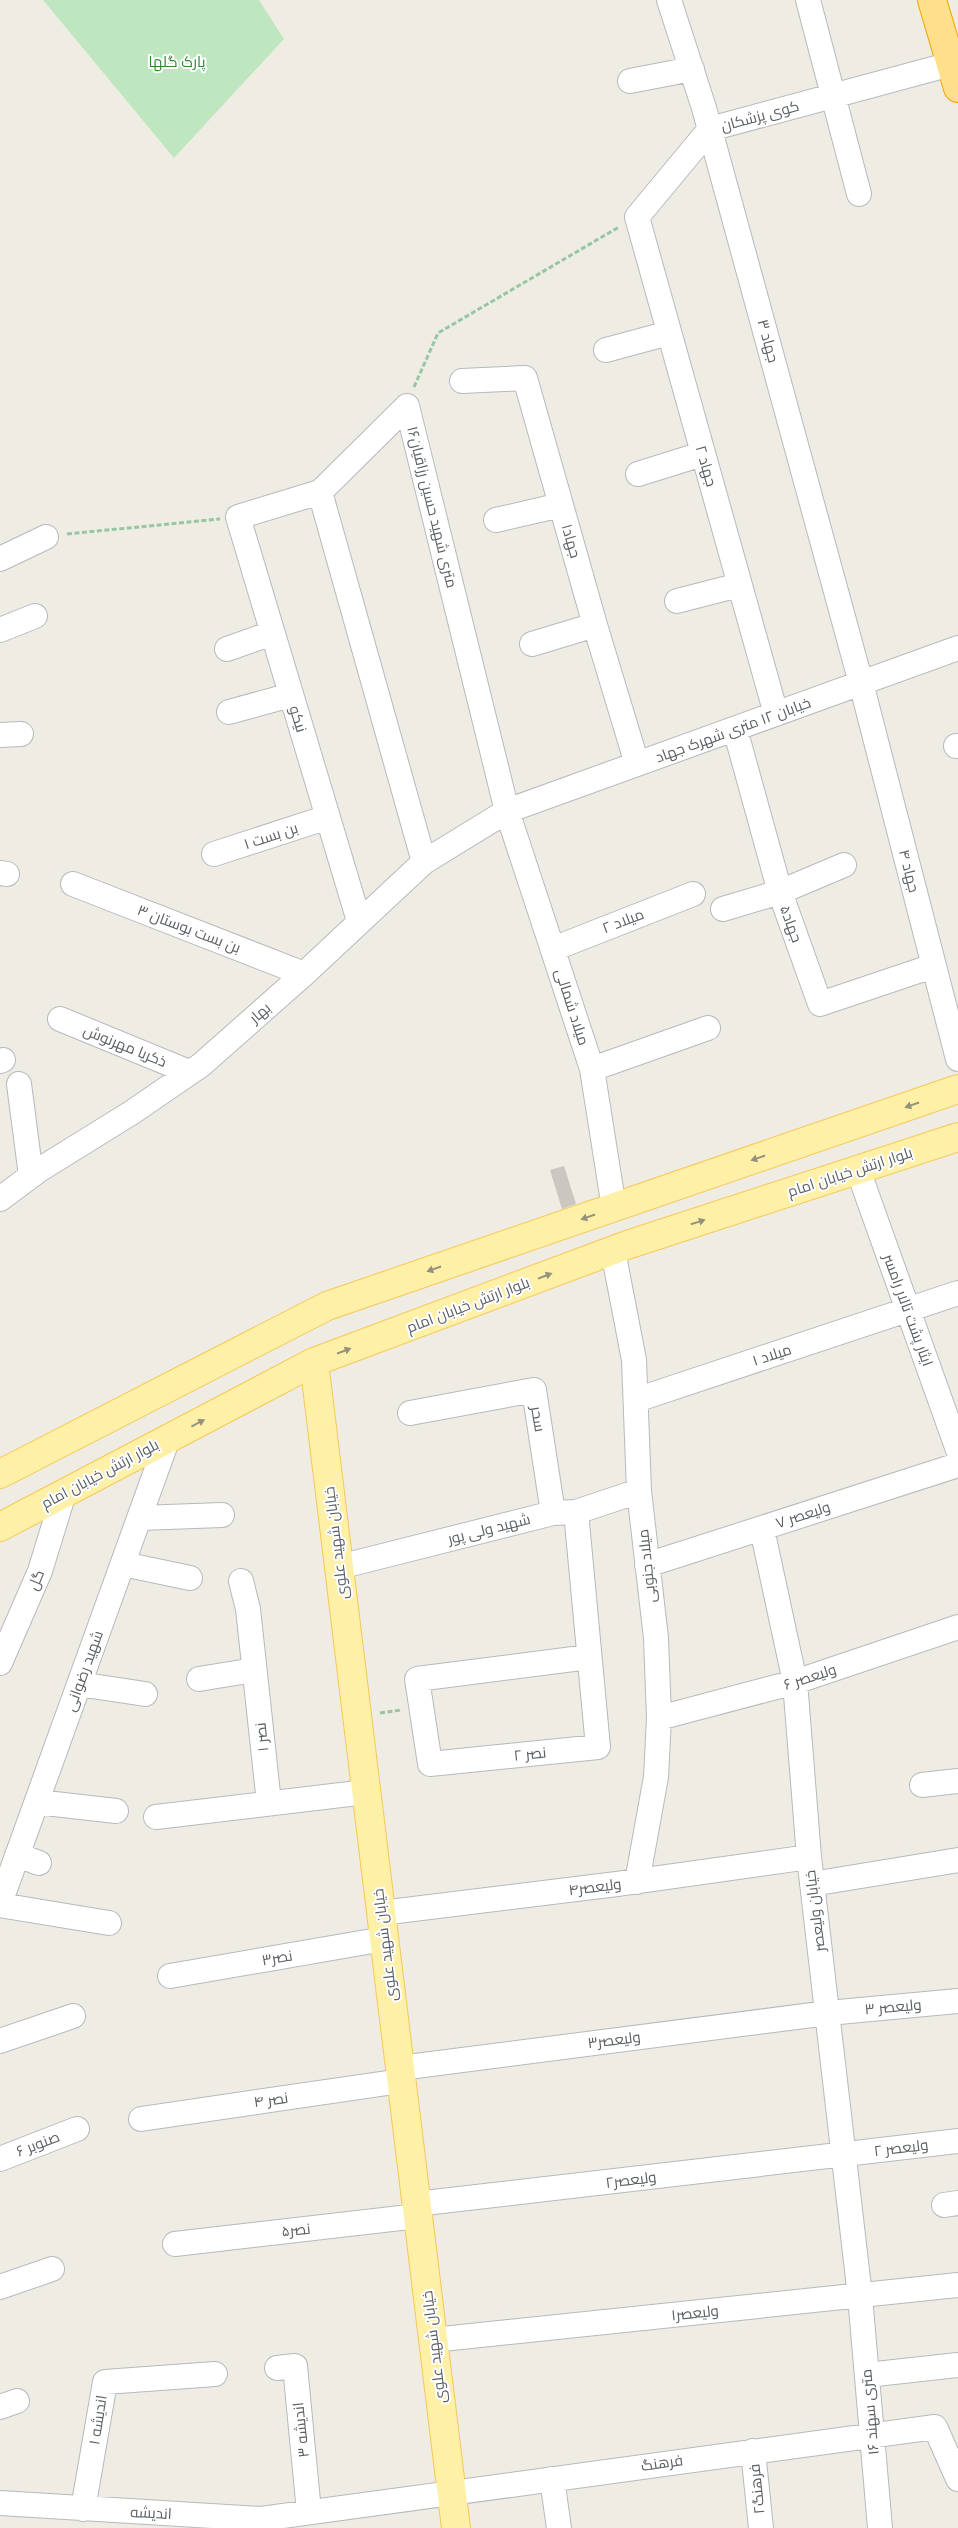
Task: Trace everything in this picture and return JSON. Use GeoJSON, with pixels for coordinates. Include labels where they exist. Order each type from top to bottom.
{"type":"FeatureCollection","features":[{"type":"Feature","properties":{"kind":"highway"},"geometry":{"type":"LineString","coordinates":[[932,0],[954,76]]}},
{"type":"Feature","properties":{"kind":"main road"},"geometry":{"type":"LineString","coordinates":[[0,1474],[327,1306],[958,1089]]}},
{"type":"Feature","properties":{"kind":"main road","name":"بلوار ارتش خیابان امام"},"geometry":{"type":"LineString","coordinates":[[0,1527],[314,1362],[613,1251],[958,1137]]}},
{"type":"Feature","properties":{"kind":"main road","name":"خیابان شهید علوی"},"geometry":{"type":"LineString","coordinates":[[314,1362],[456,2528]]}},
{"type":"Feature","properties":{"kind":"street","name":"جهاد ۳"},"geometry":{"type":"LineString","coordinates":[[669,0],[710,129],[861,683]]}},
{"type":"Feature","properties":{"kind":"street"},"geometry":{"type":"LineString","coordinates":[[808,0],[859,194]]}},
{"type":"Feature","properties":{"kind":"street"},"geometry":{"type":"LineString","coordinates":[[630,81],[692,70]]}},
{"type":"Feature","properties":{"kind":"street","name":"کوی پزشکان"},"geometry":{"type":"LineString","coordinates":[[637,217],[710,129],[834,95],[954,76]]}},
{"type":"Feature","properties":{"kind":"street","name":"جهاد ۲"},"geometry":{"type":"LineString","coordinates":[[637,217],[776,714]]}},
{"type":"Feature","properties":{"kind":"street"},"geometry":{"type":"LineString","coordinates":[[606,350],[669,333]]}},
{"type":"Feature","properties":{"kind":"street","name":"جهاد۱"},"geometry":{"type":"LineString","coordinates":[[462,381],[525,378],[595,625],[637,764]]}},
{"type":"Feature","properties":{"kind":"street","name":"۱۶متری شهید حسین رزاقیان"},"geometry":{"type":"LineString","coordinates":[[238,517],[320,492],[407,406]]}},
{"type":"Feature","properties":{"kind":"street","name":"۱۶متری شهید حسین رزاقیان"},"geometry":{"type":"LineString","coordinates":[[407,406],[507,811]]}},
{"type":"Feature","properties":{"kind":"street"},"geometry":{"type":"LineString","coordinates":[[638,474],[702,454]]}},
{"type":"Feature","properties":{"kind":"street"},"geometry":{"type":"LineString","coordinates":[[320,492],[424,862]]}},
{"type":"Feature","properties":{"kind":"street"},"geometry":{"type":"LineString","coordinates":[[496,520],[561,505]]}},
{"type":"Feature","properties":{"kind":"street","name":"نیکو"},"geometry":{"type":"LineString","coordinates":[[238,517],[359,921]]}},
{"type":"Feature","properties":{"kind":"street"},"geometry":{"type":"LineString","coordinates":[[0,559],[46,536]]}},
{"type":"Feature","properties":{"kind":"street"},"geometry":{"type":"LineString","coordinates":[[677,601],[739,585]]}},
{"type":"Feature","properties":{"kind":"street"},"geometry":{"type":"LineString","coordinates":[[0,630],[35,616]]}},
{"type":"Feature","properties":{"kind":"street"},"geometry":{"type":"LineString","coordinates":[[532,644],[595,625]]}},
{"type":"Feature","properties":{"kind":"street"},"geometry":{"type":"LineString","coordinates":[[227,649],[272,633]]}},
{"type":"Feature","properties":{"kind":"street","name":"خیابان ۱۲ متری شهرک جهاد"},"geometry":{"type":"LineString","coordinates":[[507,811],[958,648]]}},
{"type":"Feature","properties":{"kind":"street","name":"جهاد ۴"},"geometry":{"type":"LineString","coordinates":[[861,683],[958,1059]]}},
{"type":"Feature","properties":{"kind":"street"},"geometry":{"type":"LineString","coordinates":[[229,712],[291,696]]}},
{"type":"Feature","properties":{"kind":"street","name":"جهاد۵"},"geometry":{"type":"LineString","coordinates":[[735,729],[780,892],[820,1004],[933,966]]}},
{"type":"Feature","properties":{"kind":"street","name":"بهار"},"geometry":{"type":"LineString","coordinates":[[0,1199],[31,1176],[131,1113],[190,1072],[304,974],[424,862],[507,811]]}},
{"type":"Feature","properties":{"kind":"street","name":"میلاد شمالی"},"geometry":{"type":"LineString","coordinates":[[507,811],[592,1069],[614,1208]]}},
{"type":"Feature","properties":{"kind":"street","name":"بن بست ۱"},"geometry":{"type":"LineString","coordinates":[[214,854],[328,817]]}},
{"type":"Feature","properties":{"kind":"street"},"geometry":{"type":"LineString","coordinates":[[723,909],[780,892],[844,865]]}},
{"type":"Feature","properties":{"kind":"street","name":"بن بست بوستان ۳"},"geometry":{"type":"LineString","coordinates":[[73,884],[304,974]]}},
{"type":"Feature","properties":{"kind":"street","name":"میلاد ۲"},"geometry":{"type":"LineString","coordinates":[[553,949],[694,894]]}},
{"type":"Feature","properties":{"kind":"street","name":"ذکریا مهرنوش"},"geometry":{"type":"LineString","coordinates":[[60,1019],[190,1072]]}},
{"type":"Feature","properties":{"kind":"street"},"geometry":{"type":"LineString","coordinates":[[592,1069],[708,1028]]}},
{"type":"Feature","properties":{"kind":"street"},"geometry":{"type":"LineString","coordinates":[[19,1084],[31,1176]]}},
{"type":"Feature","properties":{"kind":"street","name":"ایثار پشت تالار رامسر"},"geometry":{"type":"LineString","coordinates":[[858,1170],[958,1450]]}},
{"type":"Feature","properties":{"kind":"street","name":"میلاد جنوبی"},"geometry":{"type":"LineString","coordinates":[[613,1251],[634,1360],[639,1492],[656,1638],[659,1718],[656,1777],[637,1882]]}},
{"type":"Feature","properties":{"kind":"street","name":"میلاد ۱"},"geometry":{"type":"LineString","coordinates":[[636,1400],[958,1293]]}},
{"type":"Feature","properties":{"kind":"street","name":"سحر"},"geometry":{"type":"LineString","coordinates":[[410,1412],[534,1390],[564,1513]]}},
{"type":"Feature","properties":{"kind":"street","name":"شهید رضوانی"},"geometry":{"type":"LineString","coordinates":[[0,1904],[28,1859],[37,1802],[168,1438]]}},
{"type":"Feature","properties":{"kind":"street","name":"ولیعصر ۷"},"geometry":{"type":"LineString","coordinates":[[648,1565],[958,1465]]}},
{"type":"Feature","properties":{"kind":"street","name":"شهید ولی پور"},"geometry":{"type":"LineString","coordinates":[[339,1567],[564,1513],[639,1492]]}},
{"type":"Feature","properties":{"kind":"street","name":"گل"},"geometry":{"type":"LineString","coordinates":[[0,1663],[40,1571],[64,1493]]}},
{"type":"Feature","properties":{"kind":"street","name":"نصر ۲"},"geometry":{"type":"LineString","coordinates":[[564,1513],[589,1657],[598,1747],[430,1764],[417,1680],[589,1657]]}},
{"type":"Feature","properties":{"kind":"street"},"geometry":{"type":"LineString","coordinates":[[140,1518],[222,1515]]}},
{"type":"Feature","properties":{"kind":"street","name":"خیابان ولیعصر"},"geometry":{"type":"LineString","coordinates":[[762,1529],[795,1682],[809,1857],[860,2296]]}},
{"type":"Feature","properties":{"kind":"street"},"geometry":{"type":"LineString","coordinates":[[123,1564],[190,1578]]}},
{"type":"Feature","properties":{"kind":"street","name":"نصر ۱"},"geometry":{"type":"LineString","coordinates":[[241,1580],[248,1609],[269,1803]]}},
{"type":"Feature","properties":{"kind":"street","name":"ولیعصر ۶"},"geometry":{"type":"LineString","coordinates":[[659,1718],[795,1682],[958,1627]]}},
{"type":"Feature","properties":{"kind":"street"},"geometry":{"type":"LineString","coordinates":[[199,1679],[254,1670]]}},
{"type":"Feature","properties":{"kind":"street"},"geometry":{"type":"LineString","coordinates":[[79,1684],[145,1694]]}},
{"type":"Feature","properties":{"kind":"street"},"geometry":{"type":"LineString","coordinates":[[922,1785],[958,1781]]}},
{"type":"Feature","properties":{"kind":"street"},"geometry":{"type":"LineString","coordinates":[[156,1817],[366,1792]]}},
{"type":"Feature","properties":{"kind":"street"},"geometry":{"type":"LineString","coordinates":[[37,1802],[116,1811]]}},
{"type":"Feature","properties":{"kind":"street","name":"ولیعصر۴"},"geometry":{"type":"LineString","coordinates":[[381,1913],[637,1882],[809,1857]]}},
{"type":"Feature","properties":{"kind":"street"},"geometry":{"type":"LineString","coordinates":[[812,1884],[958,1860]]}},
{"type":"Feature","properties":{"kind":"street"},"geometry":{"type":"LineString","coordinates":[[0,1904],[109,1922]]}},
{"type":"Feature","properties":{"kind":"street","name":"نصر۳"},"geometry":{"type":"LineString","coordinates":[[170,1976],[384,1940]]}},
{"type":"Feature","properties":{"kind":"street","name":"ولیعصر ۳"},"geometry":{"type":"LineString","coordinates":[[828,2013],[958,2001]]}},
{"type":"Feature","properties":{"kind":"street","name":"ولیعصر۳"},"geometry":{"type":"LineString","coordinates":[[400,2074],[828,2013]]}},
{"type":"Feature","properties":{"kind":"street"},"geometry":{"type":"LineString","coordinates":[[0,2041],[73,2016]]}},
{"type":"Feature","properties":{"kind":"street","name":"نصر ۴"},"geometry":{"type":"LineString","coordinates":[[141,2119],[400,2074]]}},
{"type":"Feature","properties":{"kind":"street","name":"صنوبر ۶"},"geometry":{"type":"LineString","coordinates":[[0,2159],[77,2129]]}},
{"type":"Feature","properties":{"kind":"street","name":"ولیعصر ۲"},"geometry":{"type":"LineString","coordinates":[[845,2155],[958,2141]]}},
{"type":"Feature","properties":{"kind":"street","name":"ولیعصر۲"},"geometry":{"type":"LineString","coordinates":[[417,2210],[845,2155]]}},
{"type":"Feature","properties":{"kind":"street","name":"نصر۵"},"geometry":{"type":"LineString","coordinates":[[175,2244],[417,2210]]}},
{"type":"Feature","properties":{"kind":"street"},"geometry":{"type":"LineString","coordinates":[[0,2287],[52,2270]]}},
{"type":"Feature","properties":{"kind":"street","name":"ولیعصر۱"},"geometry":{"type":"LineString","coordinates":[[433,2340],[958,2285]]}},
{"type":"Feature","properties":{"kind":"street","name":"۱۶ متری سهند"},"geometry":{"type":"LineString","coordinates":[[860,2296],[880,2528]]}},
{"type":"Feature","properties":{"kind":"street"},"geometry":{"type":"LineString","coordinates":[[867,2375],[958,2365]]}},
{"type":"Feature","properties":{"kind":"street","name":"اندیشه ۳"},"geometry":{"type":"LineString","coordinates":[[277,2368],[295,2366],[309,2512]]}},
{"type":"Feature","properties":{"kind":"street","name":"اندیشه ۱"},"geometry":{"type":"LineString","coordinates":[[83,2509],[105,2382],[215,2374]]}},
{"type":"Feature","properties":{"kind":"street","name":"فرهنگ"},"geometry":{"type":"LineString","coordinates":[[451,2493],[753,2450],[935,2427],[957,2475]]}},
{"type":"Feature","properties":{"kind":"street","name":"فرهنگ۲"},"geometry":{"type":"LineString","coordinates":[[753,2450],[762,2528]]}},
{"type":"Feature","properties":{"kind":"street"},"geometry":{"type":"LineString","coordinates":[[552,2479],[559,2528]]}},
{"type":"Feature","properties":{"kind":"street","name":"اندیشه"},"geometry":{"type":"LineString","coordinates":[[0,2502],[261,2524],[309,2512],[451,2493]]}},
{"type":"Feature","properties":{"kind":"path"},"geometry":{"type":"LineString","coordinates":[[407,406],[438,333],[637,217]]}},
{"type":"Feature","properties":{"kind":"path"},"geometry":{"type":"LineString","coordinates":[[46,536],[238,517]]}},
{"type":"Feature","properties":{"kind":"path"},"geometry":{"type":"LineString","coordinates":[[357,1717],[422,1707]]}},
{"type":"Feature","properties":{"kind":"green space","name":"پارک گلها"},"geometry":{"type":"Polygon","coordinates":[[[43,0],[259,0],[284,39],[174,158],[43,0]]]}},
{"type":"Feature","properties":{"kind":"building"},"geometry":{"type":"Polygon","coordinates":[[[564,1166],[576,1204],[562,1209],[550,1170],[564,1166]]]}}]}
